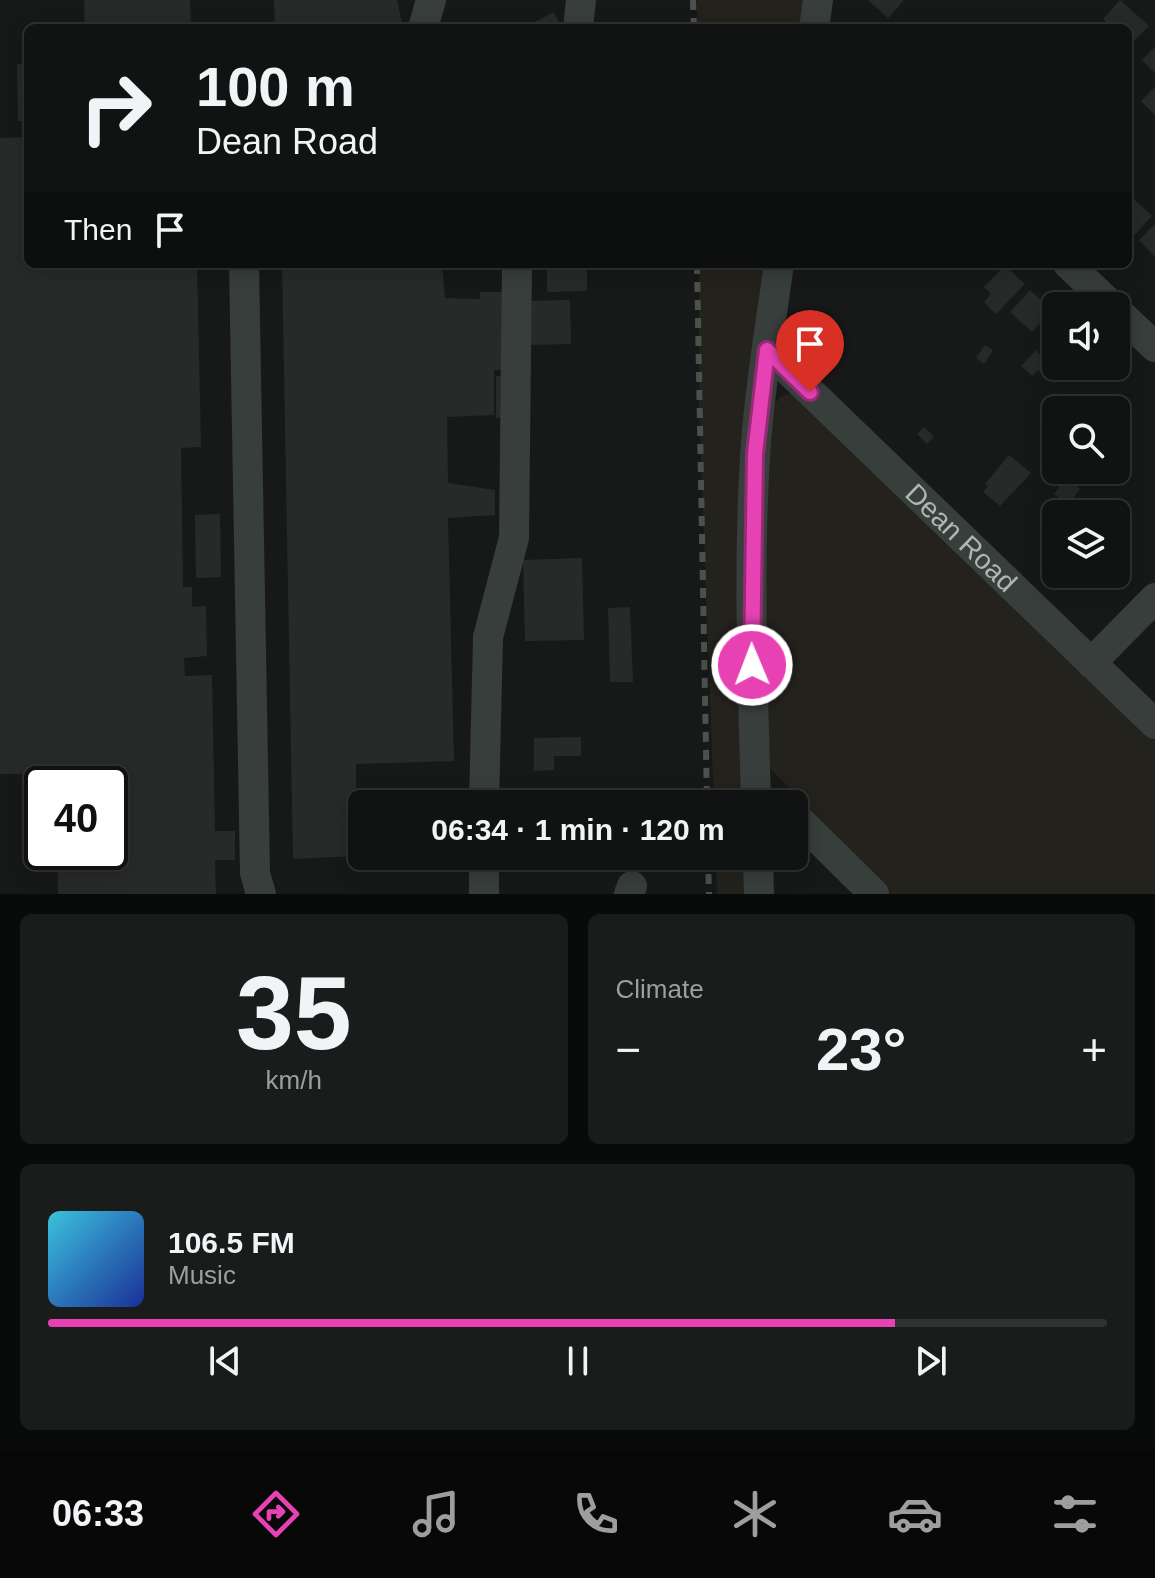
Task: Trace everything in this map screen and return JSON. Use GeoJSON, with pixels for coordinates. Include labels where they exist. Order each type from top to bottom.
{"type":"FeatureCollection","features":[{"type":"Feature","properties":{"kind":"street"},"geometry":{"type":"LineString","coordinates":[[424,24],[431,0]]}},
{"type":"Feature","properties":{"kind":"street"},"geometry":{"type":"LineString","coordinates":[[578,24],[581,0]]}},
{"type":"Feature","properties":{"kind":"street"},"geometry":{"type":"LineString","coordinates":[[244,268],[255,873],[261,894]]}},
{"type":"Feature","properties":{"kind":"street"},"geometry":{"type":"LineString","coordinates":[[484,790],[488,637],[515,523],[517,268]]}},
{"type":"Feature","properties":{"kind":"street"},"geometry":{"type":"LineString","coordinates":[[756,790],[751,637],[752,512],[767,350],[778,268]]}},
{"type":"Feature","properties":{"kind":"street"},"geometry":{"type":"LineString","coordinates":[[1072,268],[1097,292]]}},
{"type":"Feature","properties":{"kind":"street"},"geometry":{"type":"LineString","coordinates":[[1130,323],[1155,347]]}},
{"type":"Feature","properties":{"kind":"street","name":"Dean Road"},"geometry":{"type":"LineString","coordinates":[[767,350],[1155,724]]}},
{"type":"Feature","properties":{"kind":"street"},"geometry":{"type":"LineString","coordinates":[[1091,663],[1155,598]]}},
{"type":"Feature","properties":{"kind":"street"},"geometry":{"type":"LineString","coordinates":[[808,829],[874,894]]}},
{"type":"Feature","properties":{"kind":"street"},"geometry":{"type":"LineString","coordinates":[[484,870],[484,894]]}},
{"type":"Feature","properties":{"kind":"street"},"geometry":{"type":"LineString","coordinates":[[758,870],[759,894]]}},
{"type":"Feature","properties":{"kind":"shaded area"},"geometry":{"type":"Polygon","coordinates":[[[697,0],[806,0],[803,24],[697,24],[697,0]]]}},
{"type":"Feature","properties":{"kind":"shaded area"},"geometry":{"type":"Polygon","coordinates":[[[699,268],[767,268],[744,790],[713,790],[699,407],[699,268]]]}},
{"type":"Feature","properties":{"kind":"shaded area"},"geometry":{"type":"Polygon","coordinates":[[[794,392],[1155,736],[1155,894],[891,894],[808,808],[808,790],[791,790],[767,765],[764,502],[772,408],[780,397],[794,392]]]}},
{"type":"Feature","properties":{"kind":"shaded area"},"geometry":{"type":"Polygon","coordinates":[[[716,870],[744,870],[745,894],[717,894],[716,870]]]}},
{"type":"Feature","properties":{"kind":"building"},"geometry":{"type":"Polygon","coordinates":[[[84,0],[190,0],[191,24],[85,24],[84,0]]]}},
{"type":"Feature","properties":{"kind":"building"},"geometry":{"type":"Polygon","coordinates":[[[274,0],[397,0],[402,24],[275,24],[274,0]]]}},
{"type":"Feature","properties":{"kind":"building"},"geometry":{"type":"Polygon","coordinates":[[[868,0],[904,0],[888,18],[868,0]]]}},
{"type":"Feature","properties":{"kind":"building"},"geometry":{"type":"Polygon","coordinates":[[[1120,0],[1149,26],[1132,43],[1132,24],[1108,24],[1103,19],[1120,0]]]}},
{"type":"Feature","properties":{"kind":"building"},"geometry":{"type":"Polygon","coordinates":[[[554,12],[560,24],[531,24],[554,12]]]}},
{"type":"Feature","properties":{"kind":"building"},"geometry":{"type":"Polygon","coordinates":[[[1155,47],[1155,73],[1142,60],[1155,47]]]}},
{"type":"Feature","properties":{"kind":"building"},"geometry":{"type":"Polygon","coordinates":[[[24,63],[24,121],[18,121],[17,64],[24,63]]]}},
{"type":"Feature","properties":{"kind":"building"},"geometry":{"type":"Polygon","coordinates":[[[1155,87],[1155,115],[1141,101],[1155,87]]]}},
{"type":"Feature","properties":{"kind":"building"},"geometry":{"type":"Polygon","coordinates":[[[24,137],[24,268],[197,268],[201,447],[181,448],[183,587],[192,587],[192,607],[206,606],[207,656],[184,658],[185,676],[212,675],[215,831],[235,831],[235,860],[215,860],[216,894],[58,894],[57,870],[128,870],[128,766],[24,766],[24,774],[0,774],[0,138],[24,137]]]}},
{"type":"Feature","properties":{"kind":"building"},"geometry":{"type":"Polygon","coordinates":[[[1132,199],[1152,216],[1132,238],[1132,199]]]}},
{"type":"Feature","properties":{"kind":"building"},"geometry":{"type":"Polygon","coordinates":[[[1155,224],[1155,257],[1139,240],[1155,224]]]}},
{"type":"Feature","properties":{"kind":"building"},"geometry":{"type":"Polygon","coordinates":[[[282,268],[442,268],[445,298],[480,299],[480,292],[506,292],[503,370],[494,370],[494,415],[447,417],[448,483],[495,490],[495,515],[448,518],[454,761],[356,764],[356,790],[348,790],[348,856],[293,859],[282,268]]]}},
{"type":"Feature","properties":{"kind":"building"},"geometry":{"type":"Polygon","coordinates":[[[547,268],[587,268],[587,291],[547,292],[547,268]]]}},
{"type":"Feature","properties":{"kind":"building"},"geometry":{"type":"Polygon","coordinates":[[[1002,268],[1008,268],[1025,284],[996,314],[984,302],[991,294],[984,287],[1002,268]]]}},
{"type":"Feature","properties":{"kind":"building"},"geometry":{"type":"Polygon","coordinates":[[[1030,290],[1042,301],[1042,321],[1032,332],[1010,312],[1030,290]]]}},
{"type":"Feature","properties":{"kind":"building"},"geometry":{"type":"Polygon","coordinates":[[[570,300],[571,344],[526,345],[526,301],[570,300]]]}},
{"type":"Feature","properties":{"kind":"building"},"geometry":{"type":"Polygon","coordinates":[[[985,345],[993,350],[984,364],[976,358],[985,345]]]}},
{"type":"Feature","properties":{"kind":"building"},"geometry":{"type":"Polygon","coordinates":[[[1036,350],[1042,357],[1042,374],[1038,370],[1032,376],[1021,366],[1036,350]]]}},
{"type":"Feature","properties":{"kind":"building"},"geometry":{"type":"Polygon","coordinates":[[[496,376],[506,376],[506,418],[496,418],[496,376]]]}},
{"type":"Feature","properties":{"kind":"building"},"geometry":{"type":"Polygon","coordinates":[[[924,427],[934,437],[927,444],[917,434],[924,427]]]}},
{"type":"Feature","properties":{"kind":"building"},"geometry":{"type":"Polygon","coordinates":[[[1009,455],[1031,473],[1000,506],[983,492],[988,486],[985,484],[1009,455]]]}},
{"type":"Feature","properties":{"kind":"building"},"geometry":{"type":"Polygon","coordinates":[[[1061,484],[1073,484],[1080,489],[1072,500],[1063,500],[1054,494],[1061,484]]]}},
{"type":"Feature","properties":{"kind":"building"},"geometry":{"type":"Polygon","coordinates":[[[220,514],[221,577],[196,578],[195,515],[220,514]]]}},
{"type":"Feature","properties":{"kind":"building"},"geometry":{"type":"Polygon","coordinates":[[[582,558],[584,640],[525,641],[523,560],[582,558]]]}},
{"type":"Feature","properties":{"kind":"building"},"geometry":{"type":"Polygon","coordinates":[[[630,607],[633,682],[610,682],[608,608],[630,607]]]}},
{"type":"Feature","properties":{"kind":"building"},"geometry":{"type":"Polygon","coordinates":[[[581,737],[581,756],[554,756],[554,770],[534,771],[534,738],[581,737]]]}},
{"type":"Feature","properties":{"kind":"railway"},"geometry":{"type":"LineString","coordinates":[[693,0],[694,24]]}},
{"type":"Feature","properties":{"kind":"railway"},"geometry":{"type":"LineString","coordinates":[[697,268],[707,790]]}},
{"type":"Feature","properties":{"kind":"railway"},"geometry":{"type":"LineString","coordinates":[[708,870],[709,894]]}},
{"type":"Feature","properties":{"kind":"route"},"geometry":{"type":"LineString","coordinates":[[752,665],[755,454],[767,350],[810,392]]}}]}
